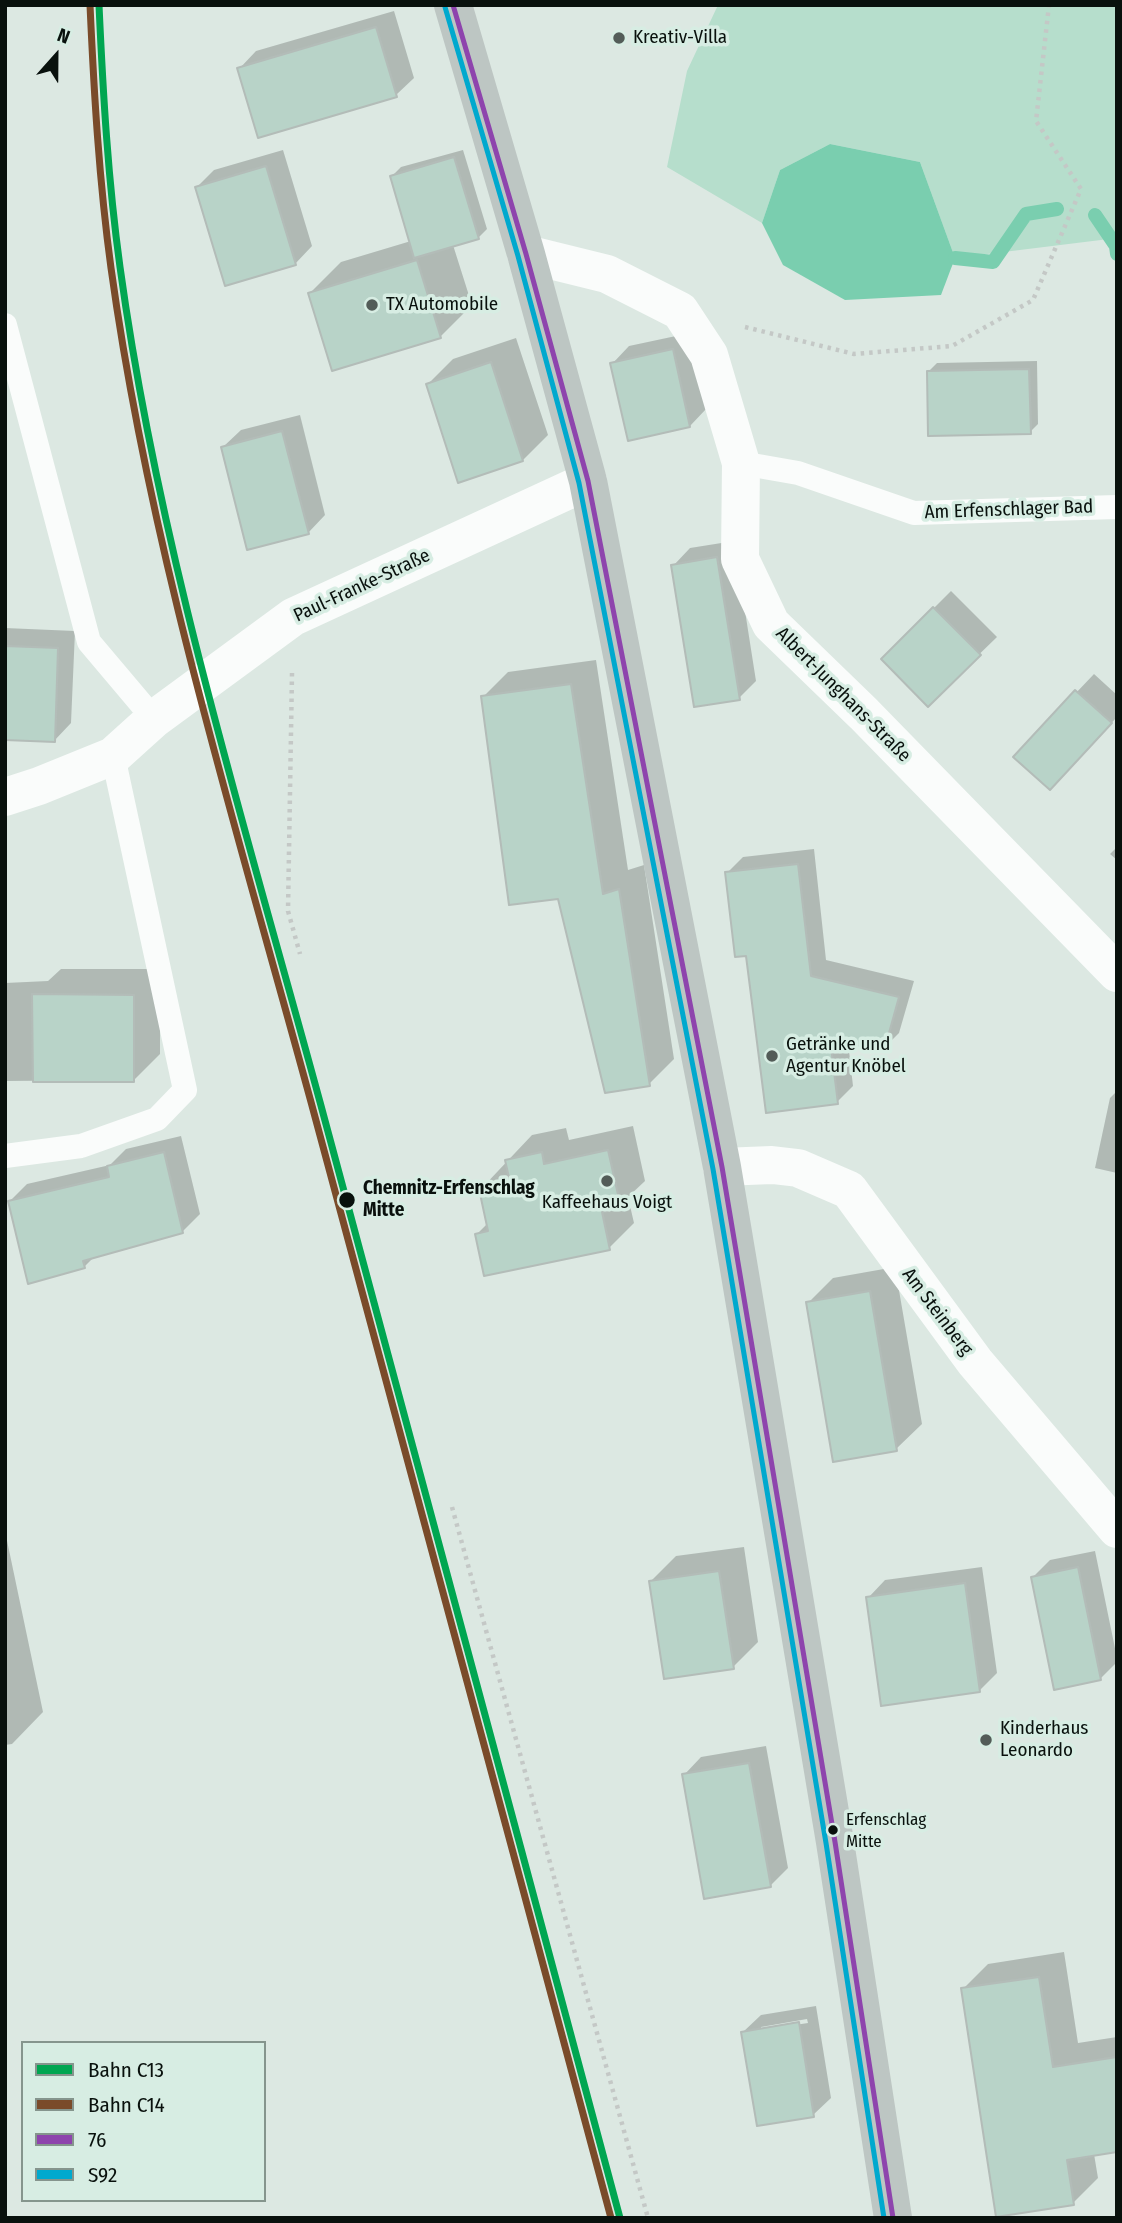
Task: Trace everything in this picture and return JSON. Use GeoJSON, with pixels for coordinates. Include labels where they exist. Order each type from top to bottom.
{"type":"FeatureCollection","features":[{"type":"Feature","properties":{"kind":"main road"},"geometry":{"type":"LineString","coordinates":[[453,5],[526,254],[588,481],[722,1167],[837,1856],[893,2218]]}},
{"type":"Feature","properties":{"kind":"street","name":"Albert-Junghans-Straße"},"geometry":{"type":"LineString","coordinates":[[526,254],[607,274],[680,311],[709,355],[741,463],[740,559],[771,624],[864,714],[1117,973]]}},
{"type":"Feature","properties":{"kind":"street","name":"Paul-Franke-Straße"},"geometry":{"type":"LineString","coordinates":[[5,797],[113,756],[154,719],[293,617],[588,481]]}},
{"type":"Feature","properties":{"kind":"street","name":"Am Steinberg"},"geometry":{"type":"LineString","coordinates":[[722,1167],[772,1165],[798,1168],[849,1190],[975,1362],[1117,1528]]}},
{"type":"Feature","properties":{"kind":"lane"},"geometry":{"type":"LineString","coordinates":[[5,325],[89,642],[154,719]]}},
{"type":"Feature","properties":{"kind":"lane","name":"Am Erfenschlager Bad"},"geometry":{"type":"LineString","coordinates":[[741,463],[798,473],[914,513],[1117,507]]}},
{"type":"Feature","properties":{"kind":"lane"},"geometry":{"type":"LineString","coordinates":[[5,1156],[81,1146],[157,1119],[185,1090],[113,756]]}},
{"type":"Feature","properties":{"kind":"path"},"geometry":{"type":"LineString","coordinates":[[680,311],[854,354],[952,346],[1032,300],[1081,189],[1036,121],[1049,5]]}},
{"type":"Feature","properties":{"kind":"path"},"geometry":{"type":"LineString","coordinates":[[293,617],[288,911],[300,954]]}},
{"type":"Feature","properties":{"kind":"path"},"geometry":{"type":"LineString","coordinates":[[452,1507],[648,2218]]}},
{"type":"Feature","properties":{"kind":"shaded area"},"geometry":{"type":"Polygon","coordinates":[[[718,5],[1117,5],[1117,238],[955,258],[920,162],[830,144],[780,170],[762,223],[667,167],[687,71],[718,5]]]}},
{"type":"Feature","properties":{"kind":"shaded area"},"geometry":{"type":"Polygon","coordinates":[[[830,144],[920,162],[955,258],[941,295],[845,300],[783,265],[762,223],[780,170],[830,144]]]}},
{"type":"Feature","properties":{"kind":"building"},"geometry":{"type":"Polygon","coordinates":[[[376,27],[397,97],[258,138],[237,68],[376,27]]]}},
{"type":"Feature","properties":{"kind":"building"},"geometry":{"type":"Polygon","coordinates":[[[454,157],[479,239],[414,258],[390,176],[454,157]]]}},
{"type":"Feature","properties":{"kind":"building"},"geometry":{"type":"Polygon","coordinates":[[[266,166],[296,265],[225,286],[195,187],[266,166]]]}},
{"type":"Feature","properties":{"kind":"building"},"geometry":{"type":"Polygon","coordinates":[[[417,260],[441,338],[332,371],[308,293],[417,260]]]}},
{"type":"Feature","properties":{"kind":"building"},"geometry":{"type":"Polygon","coordinates":[[[673,349],[690,427],[628,441],[610,363],[673,349]]]}},
{"type":"Feature","properties":{"kind":"building"},"geometry":{"type":"Polygon","coordinates":[[[491,362],[523,461],[458,483],[426,384],[491,362]]]}},
{"type":"Feature","properties":{"kind":"building"},"geometry":{"type":"Polygon","coordinates":[[[1029,369],[1031,434],[928,436],[927,371],[1029,369]]]}},
{"type":"Feature","properties":{"kind":"building"},"geometry":{"type":"Polygon","coordinates":[[[282,431],[309,534],[247,550],[221,447],[282,431]]]}},
{"type":"Feature","properties":{"kind":"building"},"geometry":{"type":"Polygon","coordinates":[[[717,557],[740,700],[694,707],[671,565],[717,557]]]}},
{"type":"Feature","properties":{"kind":"building"},"geometry":{"type":"Polygon","coordinates":[[[933,607],[981,655],[928,707],[881,659],[933,607]]]}},
{"type":"Feature","properties":{"kind":"building"},"geometry":{"type":"Polygon","coordinates":[[[5,646],[58,648],[55,742],[5,740],[5,646]]]}},
{"type":"Feature","properties":{"kind":"building"},"geometry":{"type":"Polygon","coordinates":[[[571,684],[603,894],[619,889],[650,1086],[605,1093],[558,899],[509,905],[481,696],[571,684]]]}},
{"type":"Feature","properties":{"kind":"building"},"geometry":{"type":"Polygon","coordinates":[[[1075,690],[1112,723],[1050,790],[1013,757],[1075,690]]]}},
{"type":"Feature","properties":{"kind":"building"},"geometry":{"type":"Polygon","coordinates":[[[798,864],[811,976],[899,997],[884,1051],[830,1039],[838,1104],[766,1113],[746,956],[735,957],[725,872],[798,864]]]}},
{"type":"Feature","properties":{"kind":"building"},"geometry":{"type":"Polygon","coordinates":[[[32,994],[134,995],[134,1082],[33,1082],[32,994]]]}},
{"type":"Feature","properties":{"kind":"building"},"geometry":{"type":"Polygon","coordinates":[[[608,1150],[621,1208],[602,1212],[610,1250],[484,1276],[475,1234],[488,1231],[479,1189],[510,1182],[505,1160],[542,1152],[544,1164],[608,1150]]]}},
{"type":"Feature","properties":{"kind":"building"},"geometry":{"type":"Polygon","coordinates":[[[164,1152],[183,1233],[83,1261],[85,1268],[28,1284],[8,1201],[109,1177],[107,1166],[164,1152]]]}},
{"type":"Feature","properties":{"kind":"building"},"geometry":{"type":"Polygon","coordinates":[[[870,1291],[897,1451],[833,1462],[806,1302],[870,1291]]]}},
{"type":"Feature","properties":{"kind":"building"},"geometry":{"type":"Polygon","coordinates":[[[1078,1567],[1101,1680],[1054,1690],[1031,1577],[1078,1567]]]}},
{"type":"Feature","properties":{"kind":"building"},"geometry":{"type":"Polygon","coordinates":[[[719,1571],[734,1669],[664,1679],[649,1581],[719,1571]]]}},
{"type":"Feature","properties":{"kind":"building"},"geometry":{"type":"Polygon","coordinates":[[[965,1583],[980,1692],[881,1706],[866,1597],[965,1583]]]}},
{"type":"Feature","properties":{"kind":"building"},"geometry":{"type":"Polygon","coordinates":[[[749,1763],[771,1887],[704,1899],[682,1774],[749,1763]]]}},
{"type":"Feature","properties":{"kind":"building"},"geometry":{"type":"Polygon","coordinates":[[[1039,1977],[1053,2067],[1117,2057],[1117,2152],[1067,2160],[1074,2205],[996,2217],[961,1988],[1039,1977]]]}},
{"type":"Feature","properties":{"kind":"building"},"geometry":{"type":"Polygon","coordinates":[[[799,2022],[814,2117],[757,2126],[741,2032],[799,2022]]]}},
{"type":"Feature","properties":{"kind":"waterway"},"geometry":{"type":"LineString","coordinates":[[955,258],[993,262],[1026,214],[1057,209]]}},
{"type":"Feature","properties":{"kind":"waterway"},"geometry":{"type":"LineString","coordinates":[[1095,215],[1116,246],[1117,254]]}},
{"type":"Feature","properties":{"kind":"rail line","name":"C14"},"geometry":{"type":"LineString","coordinates":[[90,5],[103,202],[111,268],[148,479],[172,583],[225,791],[349,1241],[611,2218]]}},
{"type":"Feature","properties":{"kind":"rail line","name":"C13"},"geometry":{"type":"LineString","coordinates":[[99,5],[106,136],[120,267],[157,478],[181,583],[206,688],[358,1241],[620,2218]]}},
{"type":"Feature","properties":{"kind":"transit line","name":"76"},"geometry":{"type":"LineString","coordinates":[[453,5],[526,254],[588,481],[722,1167],[835,1842],[893,2218]]}},
{"type":"Feature","properties":{"kind":"transit line","name":"S92"},"geometry":{"type":"LineString","coordinates":[[445,7],[518,256],[579,483],[713,1169],[826,1843],[884,2218]]}},
{"type":"Feature","properties":{"kind":"place","name":"Kreativ-Villa"},"geometry":{"type":"Point","coordinates":[619,38]}},
{"type":"Feature","properties":{"kind":"place","name":"TX Automobile"},"geometry":{"type":"Point","coordinates":[372,305]}},
{"type":"Feature","properties":{"kind":"place","name":"Getränke und Agentur Knöbel"},"geometry":{"type":"Point","coordinates":[772,1056]}},
{"type":"Feature","properties":{"kind":"place","name":"Kaffeehaus Voigt"},"geometry":{"type":"Point","coordinates":[607,1181]}},
{"type":"Feature","properties":{"kind":"place","name":"Chemnitz-Erfenschlag Mitte"},"geometry":{"type":"Point","coordinates":[347,1200]}},
{"type":"Feature","properties":{"kind":"place","name":"Kinderhaus Leonardo"},"geometry":{"type":"Point","coordinates":[986,1740]}},
{"type":"Feature","properties":{"kind":"place","name":"Erfenschlag Mitte"},"geometry":{"type":"Point","coordinates":[833,1830]}}]}
